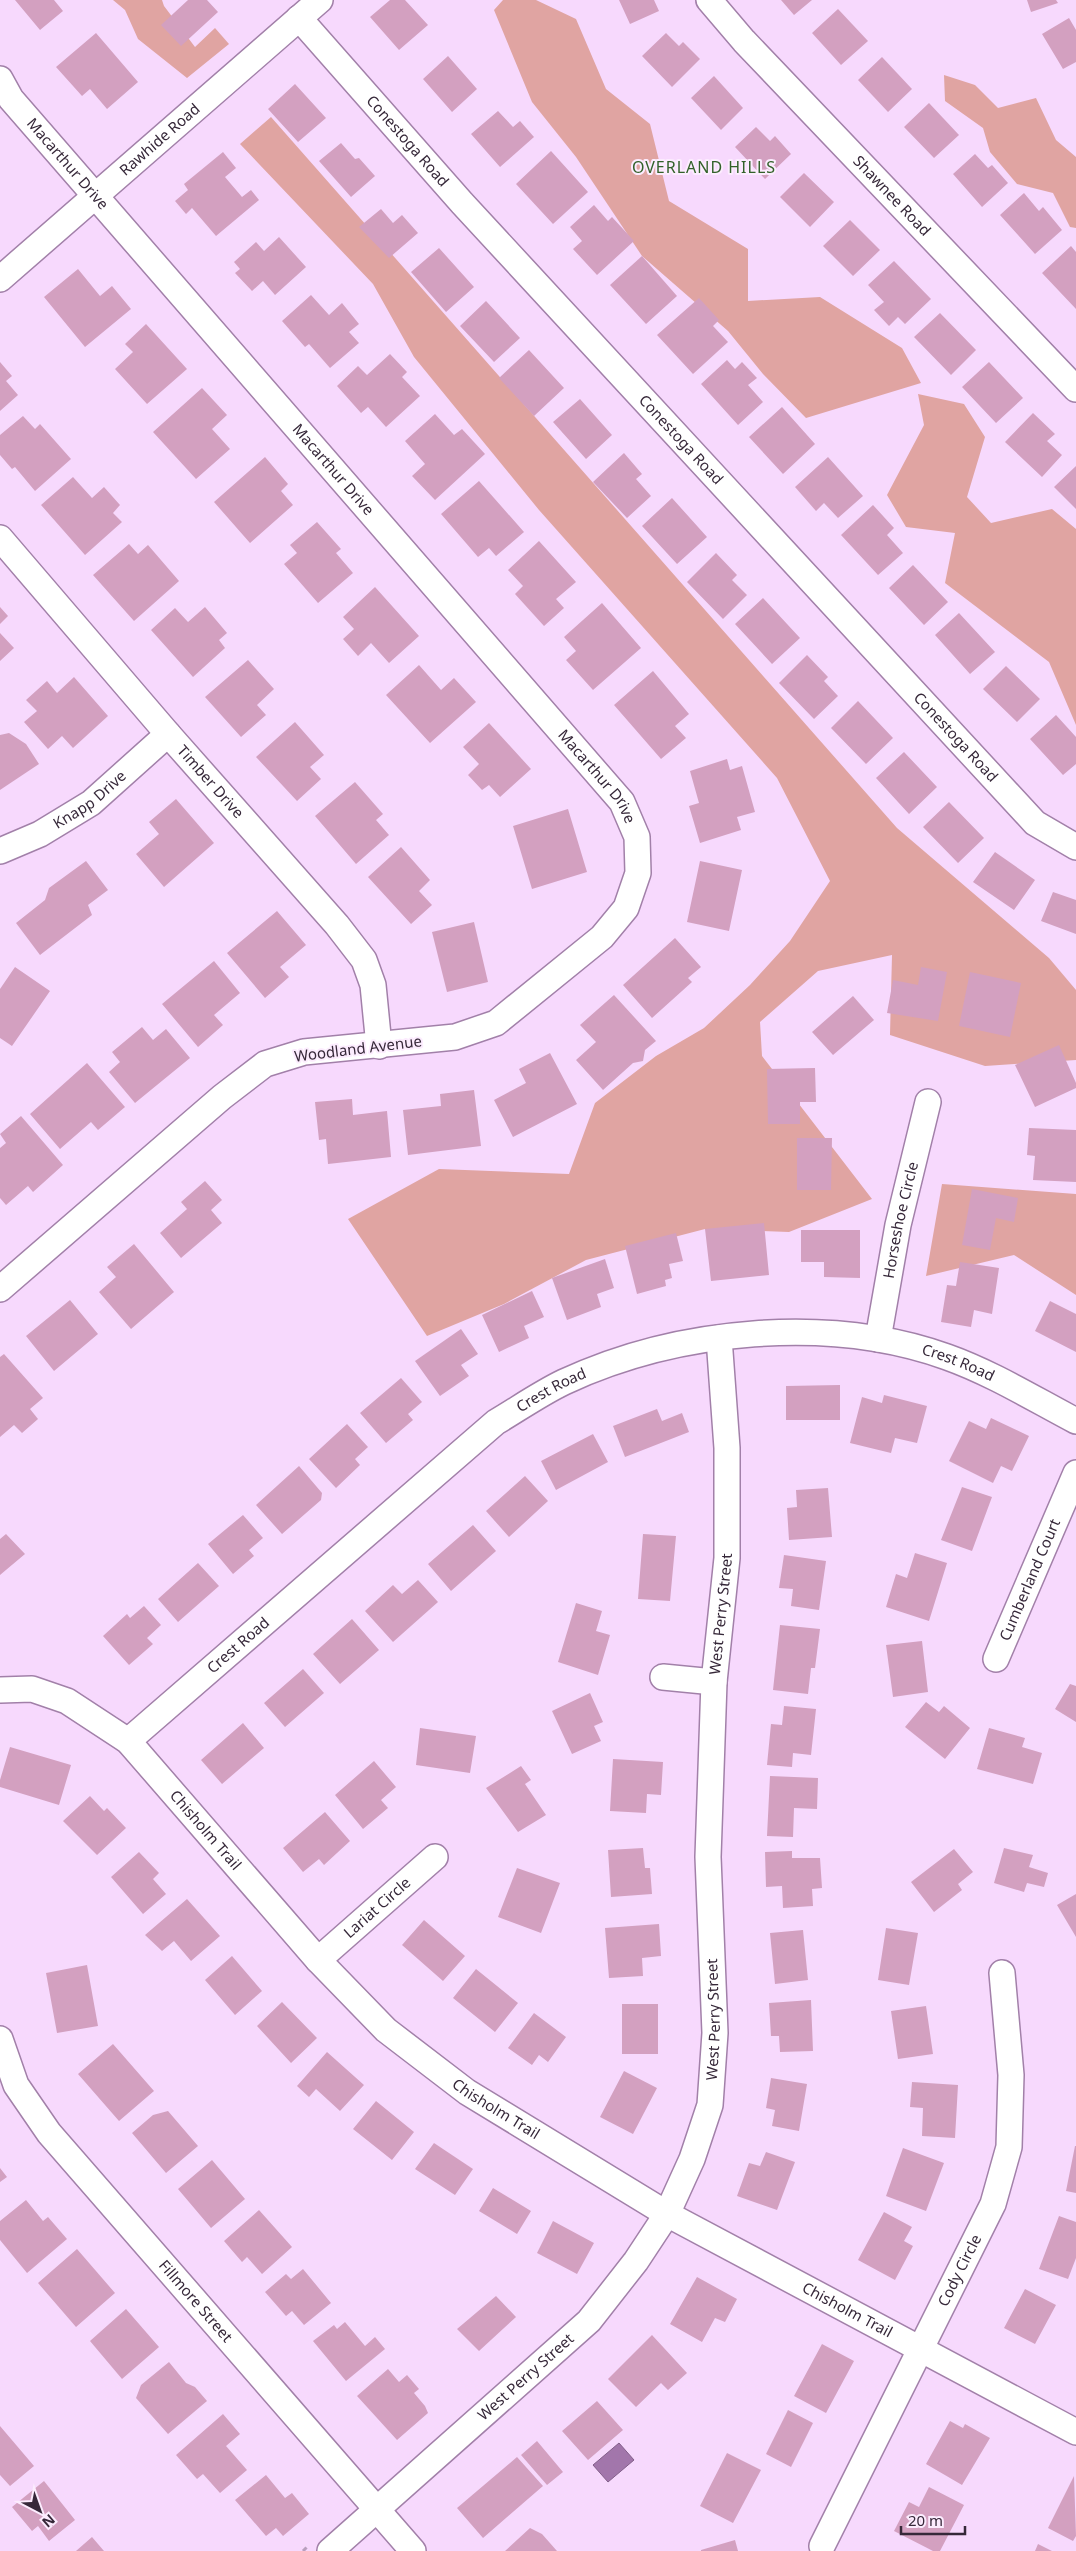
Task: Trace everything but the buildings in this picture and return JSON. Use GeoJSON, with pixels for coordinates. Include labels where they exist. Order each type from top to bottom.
{"type":"FeatureCollection","features":[{"type":"Feature","properties":{"kind":"street","name":"Rawhide Road"},"geometry":{"type":"LineString","coordinates":[[0,280],[320,0]]}},
{"type":"Feature","properties":{"kind":"street","name":"Shawnee Road"},"geometry":{"type":"LineString","coordinates":[[709,0],[744,41],[1076,389]]}},
{"type":"Feature","properties":{"kind":"street","name":"Conestoga Road"},"geometry":{"type":"LineString","coordinates":[[299,18],[462,204],[1035,824],[1076,847]]}},
{"type":"Feature","properties":{"kind":"street","name":"Macarthur Drive"},"geometry":{"type":"LineString","coordinates":[[0,79],[11,98],[96,197],[622,802],[637,837],[638,873]]}},
{"type":"Feature","properties":{"kind":"street","name":"Timber Drive"},"geometry":{"type":"LineString","coordinates":[[0,538],[168,734],[337,925],[364,960],[374,986],[379,1046]]}},
{"type":"Feature","properties":{"kind":"street","name":"Knapp Drive"},"geometry":{"type":"LineString","coordinates":[[0,851],[40,834],[91,803],[168,734]]}},
{"type":"Feature","properties":{"kind":"street","name":"Woodland Avenue"},"geometry":{"type":"LineString","coordinates":[[0,1289],[222,1097],[265,1064],[304,1052],[455,1037],[496,1023],[602,936],[626,908],[638,873]]}},
{"type":"Feature","properties":{"kind":"street","name":"Horseshoe Circle"},"geometry":{"type":"LineString","coordinates":[[878,1338],[898,1226],[928,1102]]}},
{"type":"Feature","properties":{"kind":"street","name":"Crest Road"},"geometry":{"type":"LineString","coordinates":[[128,1741],[496,1422],[563,1382],[627,1358],[720,1338],[768,1331],[878,1338],[948,1357],[1076,1421]]}},
{"type":"Feature","properties":{"kind":"street","name":"West Perry Street"},"geometry":{"type":"LineString","coordinates":[[330,2551],[589,2321],[636,2261],[667,2214],[692,2159],[710,2105],[716,2033],[708,1857],[714,1682],[728,1558],[727,1448],[720,1338]]}},
{"type":"Feature","properties":{"kind":"street","name":"Cumberland Court"},"geometry":{"type":"LineString","coordinates":[[996,1659],[1076,1473]]}},
{"type":"Feature","properties":{"kind":"street"},"geometry":{"type":"LineString","coordinates":[[663,1677],[714,1682]]}},
{"type":"Feature","properties":{"kind":"street","name":"Chisholm Trail"},"geometry":{"type":"LineString","coordinates":[[0,1690],[32,1690],[67,1701],[128,1741],[318,1960],[386,2030],[467,2092],[667,2214],[922,2348],[1076,2432]]}},
{"type":"Feature","properties":{"kind":"street","name":"Lariat Circle"},"geometry":{"type":"LineString","coordinates":[[318,1960],[436,1857]]}},
{"type":"Feature","properties":{"kind":"street","name":"Cody Circle"},"geometry":{"type":"LineString","coordinates":[[822,2546],[993,2204],[1009,2147],[1011,2075],[1002,1973]]}},
{"type":"Feature","properties":{"kind":"street","name":"Fillmore Street"},"geometry":{"type":"LineString","coordinates":[[0,2039],[16,2085],[49,2133],[413,2551]]}},
{"type":"Feature","properties":{"kind":"shaded area"},"geometry":{"type":"Polygon","coordinates":[[[113,0],[162,0],[164,6],[195,47],[215,28],[229,44],[187,78],[138,39],[125,10],[113,0]]]}},
{"type":"Feature","properties":{"kind":"shaded area"},"geometry":{"type":"Polygon","coordinates":[[[503,0],[536,0],[576,19],[606,89],[650,124],[669,201],[748,249],[748,301],[820,297],[902,348],[921,383],[806,418],[763,374],[728,331],[642,256],[576,157],[532,102],[494,10],[503,0]]]}},
{"type":"Feature","properties":{"kind":"shaded area"},"geometry":{"type":"Polygon","coordinates":[[[944,75],[975,85],[998,108],[1036,98],[1056,140],[1076,157],[1076,228],[1070,227],[1053,193],[1017,184],[990,152],[983,128],[945,101],[944,75]]]}},
{"type":"Feature","properties":{"kind":"shaded area"},"geometry":{"type":"Polygon","coordinates":[[[271,117],[897,828],[1049,958],[1076,990],[1076,1060],[985,1066],[890,1035],[892,955],[818,971],[760,1022],[762,1056],[872,1199],[789,1232],[705,1229],[586,1260],[504,1304],[427,1336],[348,1219],[439,1169],[569,1174],[595,1103],[656,1056],[704,1028],[750,985],[790,941],[830,881],[777,778],[539,510],[414,357],[373,284],[240,144],[271,117]]]}},
{"type":"Feature","properties":{"kind":"shaded area"},"geometry":{"type":"Polygon","coordinates":[[[918,394],[964,404],[985,437],[967,497],[991,523],[1052,509],[1076,529],[1076,725],[1049,662],[945,583],[955,533],[906,527],[887,495],[924,425],[918,394]]]}},
{"type":"Feature","properties":{"kind":"shaded area"},"geometry":{"type":"Polygon","coordinates":[[[942,1184],[1076,1194],[1076,1295],[1014,1255],[926,1276],[942,1184]]]}},
{"type":"Feature","properties":{"kind":"shaded area"},"geometry":{"type":"Polygon","coordinates":[[[619,2443],[634,2460],[608,2482],[593,2465],[619,2443]]]}},
{"type":"Feature","properties":{"kind":"district","name":"OVERLAND HILLS"},"geometry":{"type":"Point","coordinates":[704,167]}}]}
